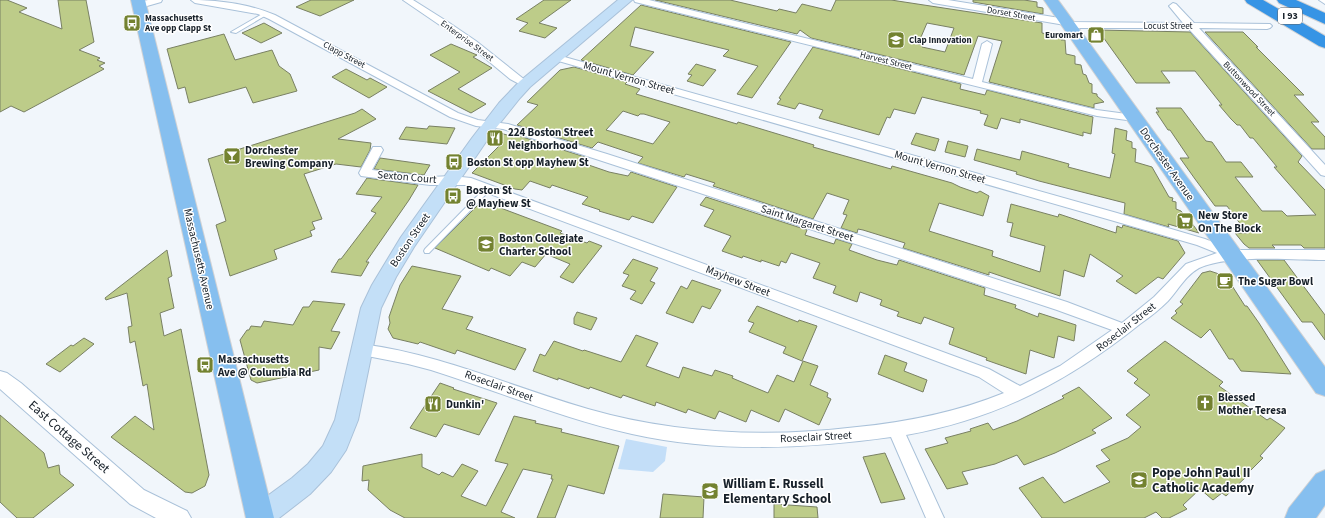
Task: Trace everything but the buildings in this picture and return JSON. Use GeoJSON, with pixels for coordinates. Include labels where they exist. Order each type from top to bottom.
{"type":"FeatureCollection","features":[{"type":"Feature","properties":{"kind":"highway","name":"I 93"},"geometry":{"type":"LineString","coordinates":[[1253,0],[1325,33]]}},
{"type":"Feature","properties":{"kind":"highway"},"geometry":{"type":"LineString","coordinates":[[1253,0],[1325,43]]}},
{"type":"Feature","properties":{"kind":"highway","name":"I 93"},"geometry":{"type":"LineString","coordinates":[[1284,0],[1325,19]]}},
{"type":"Feature","properties":{"kind":"highway"},"geometry":{"type":"LineString","coordinates":[[1298,7],[1325,15]]}},
{"type":"Feature","properties":{"kind":"main road","name":"Boston Street"},"geometry":{"type":"LineString","coordinates":[[259,518],[303,484],[324,463],[333,450],[349,415],[371,308],[379,288],[399,255],[489,125],[514,94],[626,0]]}},
{"type":"Feature","properties":{"kind":"main road","name":"Dorchester Avenue"},"geometry":{"type":"LineString","coordinates":[[1051,0],[1325,386]]}},
{"type":"Feature","properties":{"kind":"main road","name":"Massachusetts Avenue"},"geometry":{"type":"LineString","coordinates":[[145,2],[259,518]]}},
{"type":"Feature","properties":{"kind":"main road"},"geometry":{"type":"LineString","coordinates":[[1299,518],[1325,483]]}},
{"type":"Feature","properties":{"kind":"street","name":"Clapp Street"},"geometry":{"type":"LineString","coordinates":[[195,0],[242,8],[266,14],[454,115],[470,122],[489,125]]}},
{"type":"Feature","properties":{"kind":"street","name":"Enterprise Street"},"geometry":{"type":"LineString","coordinates":[[407,0],[453,29],[482,50],[515,78],[525,84]]}},
{"type":"Feature","properties":{"kind":"street","name":"Harvest Street"},"geometry":{"type":"LineString","coordinates":[[638,0],[1097,113],[1134,118]]}},
{"type":"Feature","properties":{"kind":"street","name":"Dorset Street"},"geometry":{"type":"LineString","coordinates":[[933,0],[1068,24]]}},
{"type":"Feature","properties":{"kind":"street","name":"Buttonwood Street"},"geometry":{"type":"LineString","coordinates":[[1173,6],[1325,172]]}},
{"type":"Feature","properties":{"kind":"street","name":"Locust Street"},"geometry":{"type":"LineString","coordinates":[[1068,24],[1267,26]]}},
{"type":"Feature","properties":{"kind":"street"},"geometry":{"type":"LineString","coordinates":[[977,83],[987,44]]}},
{"type":"Feature","properties":{"kind":"street","name":"Mount Vernon Street"},"geometry":{"type":"LineString","coordinates":[[558,58],[1117,217],[1201,242],[1231,255],[1325,255]]}},
{"type":"Feature","properties":{"kind":"street","name":"Saint Margaret Street"},"geometry":{"type":"LineString","coordinates":[[489,125],[504,126],[670,178],[1062,306],[1124,329]]}},
{"type":"Feature","properties":{"kind":"street","name":"Sexton Court"},"geometry":{"type":"LineString","coordinates":[[377,150],[365,173],[430,181],[452,180]]}},
{"type":"Feature","properties":{"kind":"street","name":"Mayhew Street"},"geometry":{"type":"LineString","coordinates":[[452,180],[467,181],[984,373],[1020,394]]}},
{"type":"Feature","properties":{"kind":"street","name":"Roseclair Street"},"geometry":{"type":"LineString","coordinates":[[362,350],[382,352],[442,366],[515,393],[598,419],[663,433],[733,440],[816,439],[896,430],[964,414],[1020,394],[1077,363],[1124,329],[1159,301],[1190,267],[1198,263],[1231,255]]}},
{"type":"Feature","properties":{"kind":"street","name":"East Cottage Street"},"geometry":{"type":"LineString","coordinates":[[0,379],[14,389],[137,497],[180,518]]}},
{"type":"Feature","properties":{"kind":"street"},"geometry":{"type":"LineString","coordinates":[[896,430],[935,518]]}},
{"type":"Feature","properties":{"kind":"street","name":"East Cottage Street"},"geometry":{"type":"LineString","coordinates":[[137,497],[143,506],[146,518]]}},
{"type":"Feature","properties":{"kind":"lane"},"geometry":{"type":"LineString","coordinates":[[234,32],[266,14]]}},
{"type":"Feature","properties":{"kind":"lane"},"geometry":{"type":"LineString","coordinates":[[427,251],[488,189]]}},
{"type":"Feature","properties":{"kind":"shaded area"},"geometry":{"type":"Polygon","coordinates":[[[626,439],[667,447],[665,461],[653,472],[618,469],[626,439]]]}},
{"type":"Feature","properties":{"kind":"place","name":"Massachusetts Ave opp Clapp St"},"geometry":{"type":"Point","coordinates":[132,23]}},
{"type":"Feature","properties":{"kind":"place","name":"Euromart"},"geometry":{"type":"Point","coordinates":[1096,35]}},
{"type":"Feature","properties":{"kind":"place","name":"Clap Innovation"},"geometry":{"type":"Point","coordinates":[896,40]}},
{"type":"Feature","properties":{"kind":"place","name":"224 Boston Street Neighborhood"},"geometry":{"type":"Point","coordinates":[495,138]}},
{"type":"Feature","properties":{"kind":"place","name":"Dorchester Brewing Company"},"geometry":{"type":"Point","coordinates":[232,156]}},
{"type":"Feature","properties":{"kind":"place","name":"Boston St opp Mayhew St"},"geometry":{"type":"Point","coordinates":[454,162]}},
{"type":"Feature","properties":{"kind":"place","name":"Boston St @ Mayhew St"},"geometry":{"type":"Point","coordinates":[453,196]}},
{"type":"Feature","properties":{"kind":"place","name":"New Store On The Block"},"geometry":{"type":"Point","coordinates":[1185,221]}},
{"type":"Feature","properties":{"kind":"place","name":"Boston Collegiate Charter School"},"geometry":{"type":"Point","coordinates":[486,244]}},
{"type":"Feature","properties":{"kind":"place","name":"The Sugar Bowl"},"geometry":{"type":"Point","coordinates":[1225,281]}},
{"type":"Feature","properties":{"kind":"place","name":"Massachusetts Ave @ Columbia Rd"},"geometry":{"type":"Point","coordinates":[205,365]}},
{"type":"Feature","properties":{"kind":"place","name":"Blessed Mother Teresa"},"geometry":{"type":"Point","coordinates":[1205,403]}},
{"type":"Feature","properties":{"kind":"place","name":"Dunkin'"},"geometry":{"type":"Point","coordinates":[433,404]}},
{"type":"Feature","properties":{"kind":"place","name":"Pope John Paul II Catholic Academy"},"geometry":{"type":"Point","coordinates":[1139,480]}},
{"type":"Feature","properties":{"kind":"place","name":"William E. Russell Elementary School"},"geometry":{"type":"Point","coordinates":[710,491]}}]}
